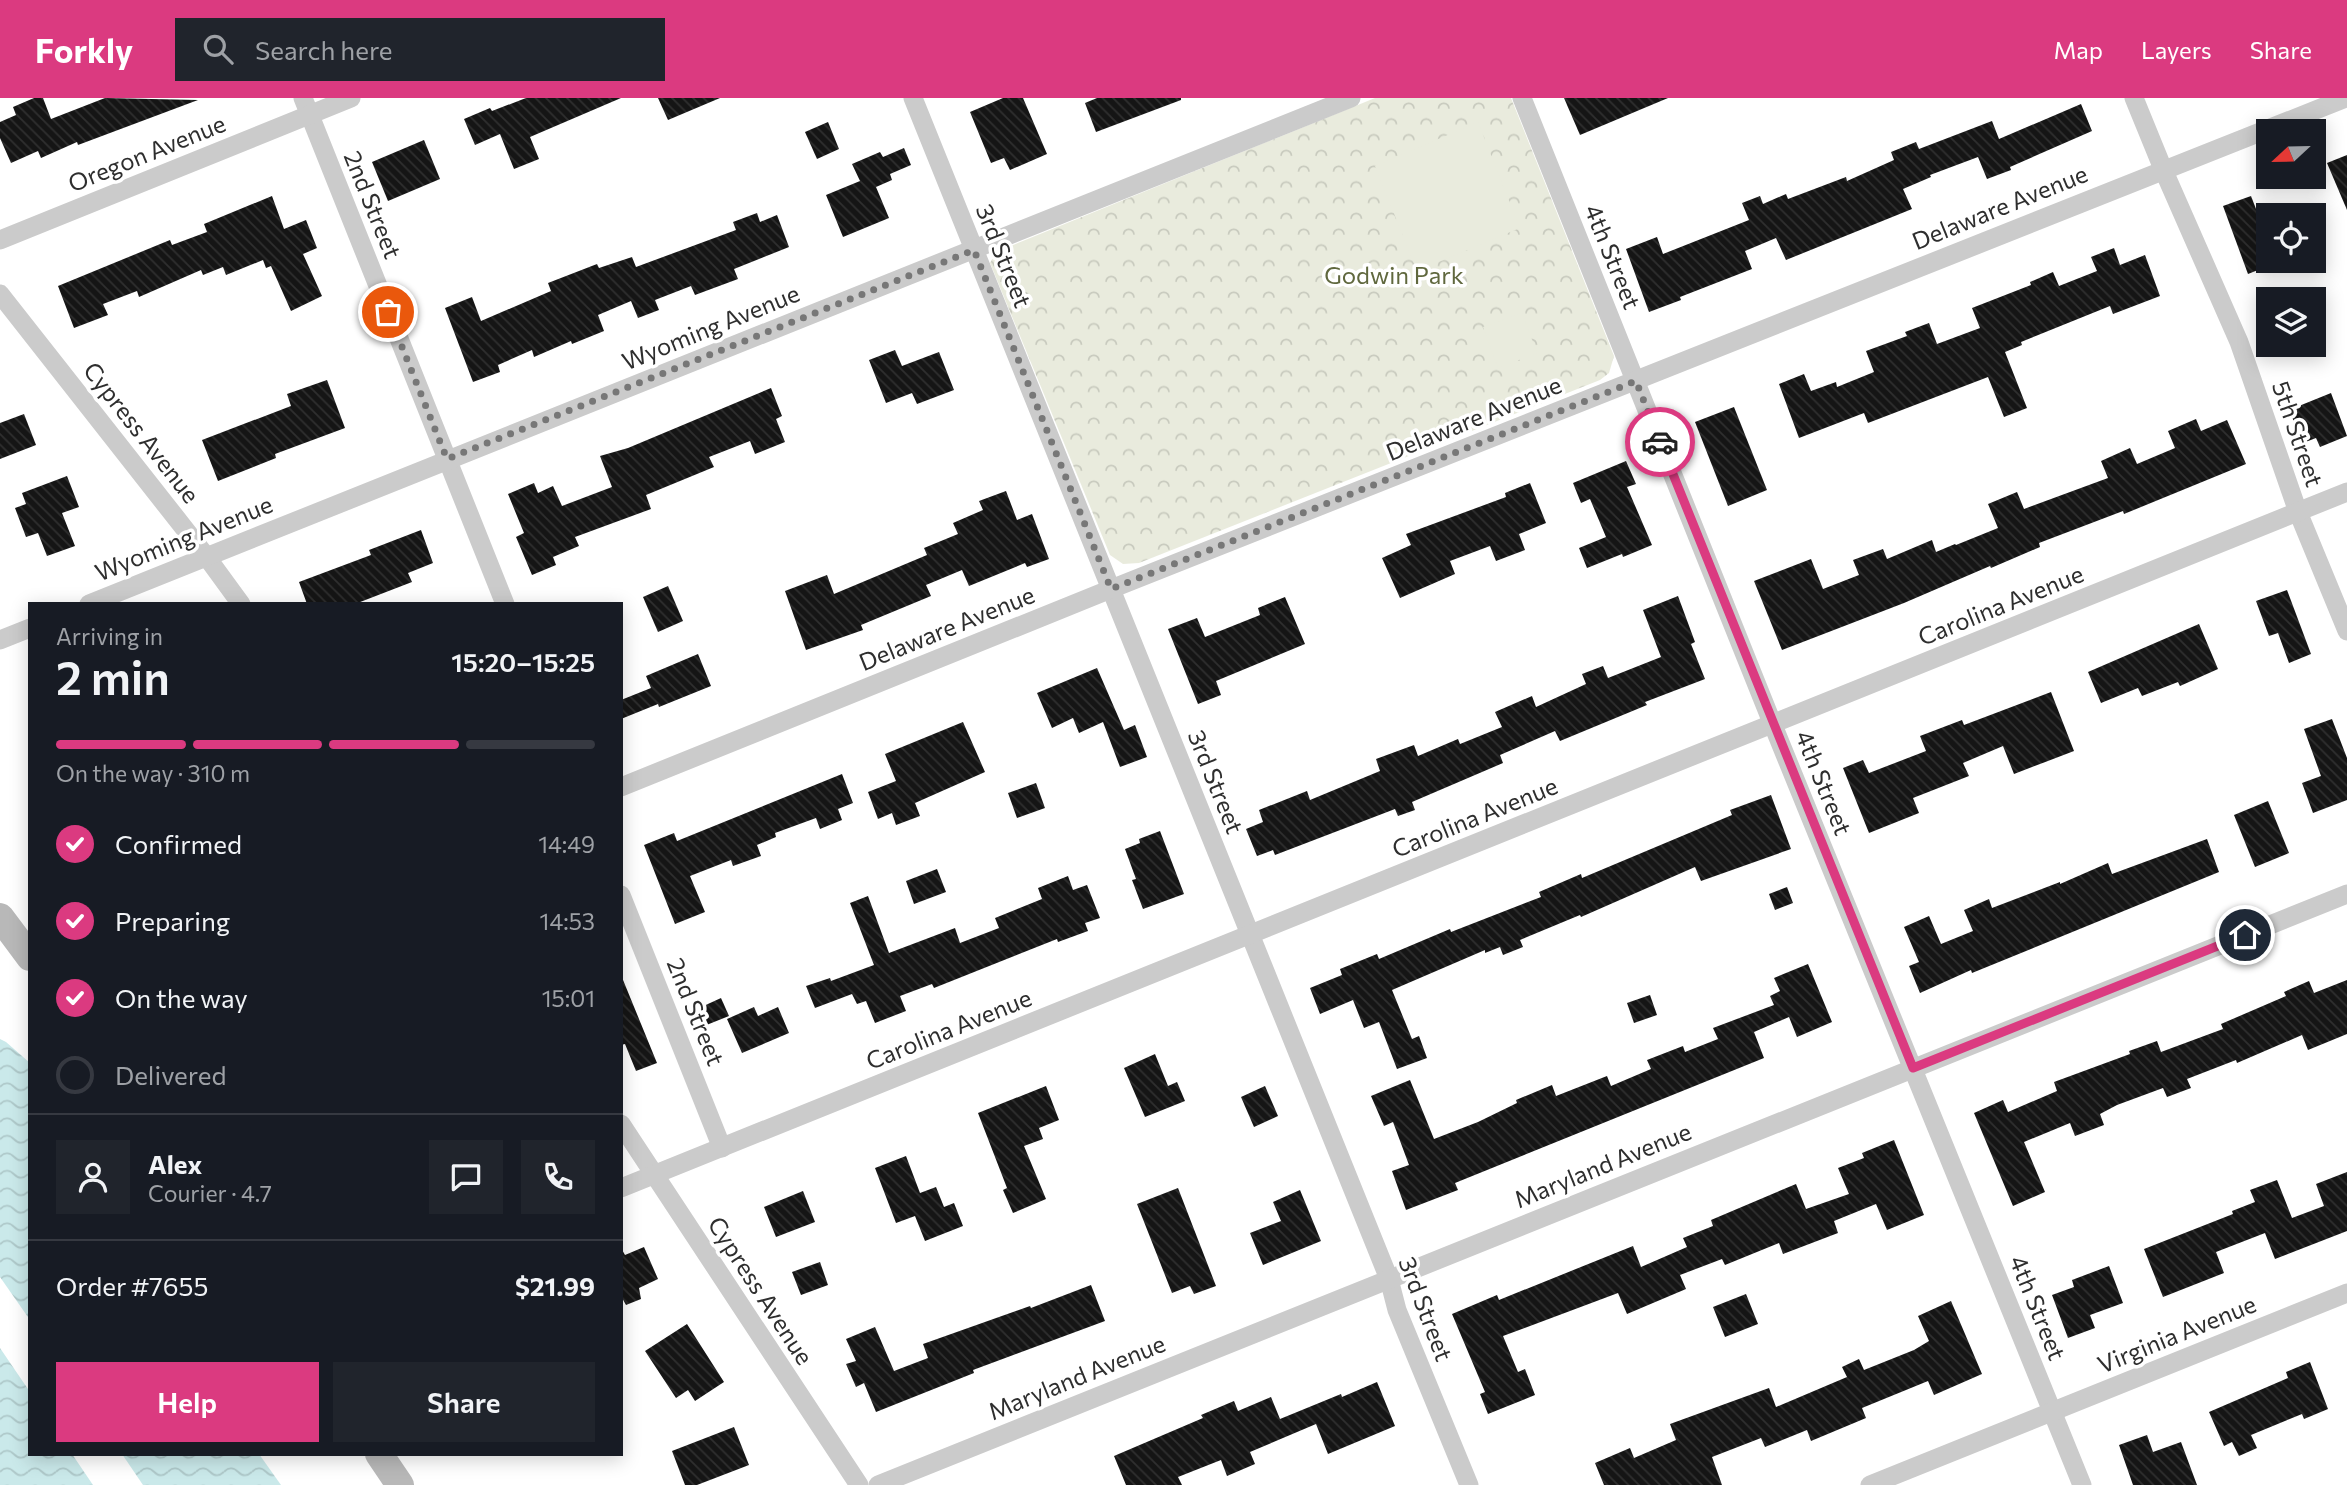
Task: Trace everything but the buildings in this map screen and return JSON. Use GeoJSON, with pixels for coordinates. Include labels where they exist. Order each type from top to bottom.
{"type":"FeatureCollection","features":[{"type":"Feature","properties":{"kind":"street","name":"Oregon Avenue"},"geometry":{"type":"LineString","coordinates":[[0,240],[306,106],[351,98]]}},
{"type":"Feature","properties":{"kind":"street","name":"3rd Street"},"geometry":{"type":"LineString","coordinates":[[913,98],[1389,1279],[1397,1310],[1469,1485]]}},
{"type":"Feature","properties":{"kind":"street","name":"Wyoming Avenue"},"geometry":{"type":"LineString","coordinates":[[94,602],[1351,98]]}},
{"type":"Feature","properties":{"kind":"street","name":"4th Street"},"geometry":{"type":"LineString","coordinates":[[1522,98],[2082,1485]]}},
{"type":"Feature","properties":{"kind":"street","name":"5th Street"},"geometry":{"type":"LineString","coordinates":[[2134,98],[2239,342],[2298,512],[2347,631]]}},
{"type":"Feature","properties":{"kind":"street","name":"Delaware Avenue"},"geometry":{"type":"LineString","coordinates":[[623,786],[1111,589],[2346,98]]}},
{"type":"Feature","properties":{"kind":"street","name":"2nd Street"},"geometry":{"type":"LineString","coordinates":[[306,106],[504,602]]}},
{"type":"Feature","properties":{"kind":"street","name":"Cypress Avenue"},"geometry":{"type":"LineString","coordinates":[[0,293],[240,602]]}},
{"type":"Feature","properties":{"kind":"street","name":"Carolina Avenue"},"geometry":{"type":"LineString","coordinates":[[623,1187],[2347,492]]}},
{"type":"Feature","properties":{"kind":"street"},"geometry":{"type":"LineString","coordinates":[[0,640],[28,629]]}},
{"type":"Feature","properties":{"kind":"street","name":"Maryland Avenue"},"geometry":{"type":"LineString","coordinates":[[878,1485],[2347,894]]}},
{"type":"Feature","properties":{"kind":"street","name":"2nd Street"},"geometry":{"type":"LineString","coordinates":[[623,900],[722,1148]]}},
{"type":"Feature","properties":{"kind":"street"},"geometry":{"type":"LineString","coordinates":[[0,917],[28,954]]}},
{"type":"Feature","properties":{"kind":"street","name":"Cypress Avenue"},"geometry":{"type":"LineString","coordinates":[[623,1127],[859,1485]]}},
{"type":"Feature","properties":{"kind":"street","name":"Virginia Avenue"},"geometry":{"type":"LineString","coordinates":[[1870,1485],[2347,1293]]}},
{"type":"Feature","properties":{"kind":"street"},"geometry":{"type":"LineString","coordinates":[[380,1456],[400,1485]]}},
{"type":"Feature","properties":{"kind":"green space","name":"Godwin Park"},"geometry":{"type":"Polygon","coordinates":[[[1375,98],[1511,98],[1614,356],[1609,373],[1600,380],[1139,563],[1123,564],[1110,555],[990,263],[996,252],[1375,98]]]}},
{"type":"Feature","properties":{"kind":"green space"},"geometry":{"type":"Polygon","coordinates":[[[1478,122],[1520,228],[1417,271],[1375,166],[1478,122]]]}},
{"type":"Feature","properties":{"kind":"green space"},"geometry":{"type":"Polygon","coordinates":[[[1522,313],[1537,353],[1498,368],[1483,327],[1522,313]]]}},
{"type":"Feature","properties":{"kind":"water"},"geometry":{"type":"Polygon","coordinates":[[[0,1039],[28,1061],[28,1317],[0,1277],[0,1039]]]}},
{"type":"Feature","properties":{"kind":"water"},"geometry":{"type":"Polygon","coordinates":[[[0,1348],[28,1389],[28,1456],[73,1456],[93,1485],[0,1485],[0,1348]]]}},
{"type":"Feature","properties":{"kind":"water"},"geometry":{"type":"Polygon","coordinates":[[[123,1456],[260,1456],[281,1485],[143,1485],[123,1456]]]}},
{"type":"Feature","properties":{"kind":"way so far"},"geometry":{"type":"LineString","coordinates":[[388,312],[447,459],[974,250],[1111,589],[1636,381],[1660,442]]}},
{"type":"Feature","properties":{"kind":"route"},"geometry":{"type":"LineString","coordinates":[[1660,442],[1913,1068],[2245,935]]}}]}
